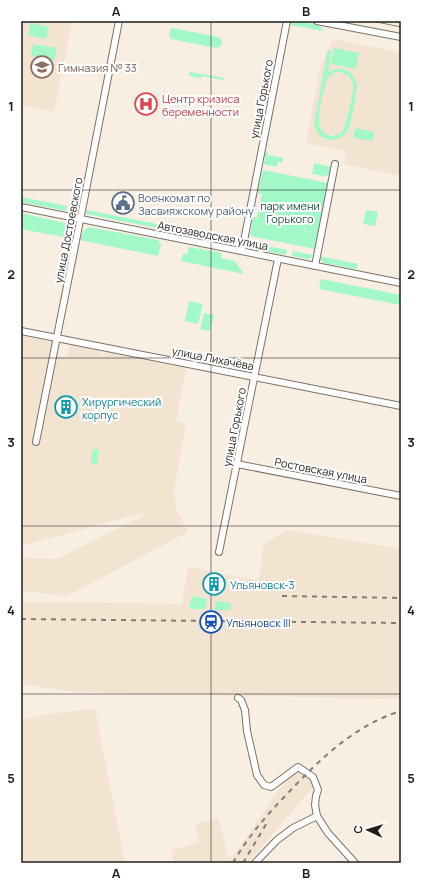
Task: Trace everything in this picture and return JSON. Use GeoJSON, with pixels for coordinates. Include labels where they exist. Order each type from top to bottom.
{"type":"FeatureCollection","features":[{"type":"Feature","properties":{"kind":"street","name":"улица Достоевского"},"geometry":{"type":"LineString","coordinates":[[36,442],[119,21]]}},
{"type":"Feature","properties":{"kind":"street","name":"улица Горького"},"geometry":{"type":"LineString","coordinates":[[242,251],[287,21]]}},
{"type":"Feature","properties":{"kind":"street"},"geometry":{"type":"LineString","coordinates":[[317,21],[401,37]]}},
{"type":"Feature","properties":{"kind":"street"},"geometry":{"type":"LineString","coordinates":[[315,266],[334,164]]}},
{"type":"Feature","properties":{"kind":"street","name":"Автозаводская улица"},"geometry":{"type":"LineString","coordinates":[[21,207],[401,283]]}},
{"type":"Feature","properties":{"kind":"street","name":"улица Горького"},"geometry":{"type":"LineString","coordinates":[[219,552],[278,259]]}},
{"type":"Feature","properties":{"kind":"street","name":"улица Лихачёва"},"geometry":{"type":"LineString","coordinates":[[21,331],[401,406]]}},
{"type":"Feature","properties":{"kind":"street","name":"Ростовская улица"},"geometry":{"type":"LineString","coordinates":[[237,464],[401,496]]}},
{"type":"Feature","properties":{"kind":"street"},"geometry":{"type":"LineString","coordinates":[[238,698],[243,704],[245,710],[247,731],[257,775],[264,785],[271,787],[298,768],[313,777],[318,790],[316,796],[317,816],[328,833],[355,863]]}},
{"type":"Feature","properties":{"kind":"street"},"geometry":{"type":"LineString","coordinates":[[255,863],[277,840],[293,828],[317,816]]}},
{"type":"Feature","properties":{"kind":"shaded area","name":"Гимназия № 33"},"geometry":{"type":"Polygon","coordinates":[[[21,21],[72,21],[54,112],[21,105],[21,21]]]}},
{"type":"Feature","properties":{"kind":"shaded area"},"geometry":{"type":"Polygon","coordinates":[[[333,39],[401,53],[401,176],[344,164],[346,151],[306,143],[320,68],[333,39]]]}},
{"type":"Feature","properties":{"kind":"shaded area"},"geometry":{"type":"Polygon","coordinates":[[[21,336],[52,342],[50,355],[67,358],[69,345],[100,350],[100,354],[102,355],[104,355],[105,352],[186,368],[176,422],[186,424],[174,490],[176,509],[188,532],[67,596],[21,591],[21,558],[57,559],[150,512],[21,546],[21,336]]]}},
{"type":"Feature","properties":{"kind":"shaded area"},"geometry":{"type":"Polygon","coordinates":[[[287,530],[401,549],[401,699],[75,692],[21,684],[21,602],[182,604],[188,567],[259,581],[263,545],[287,530]]]}},
{"type":"Feature","properties":{"kind":"shaded area"},"geometry":{"type":"Polygon","coordinates":[[[95,709],[125,863],[21,863],[21,720],[49,714],[95,709]]]}},
{"type":"Feature","properties":{"kind":"shaded area"},"geometry":{"type":"Polygon","coordinates":[[[296,771],[308,776],[312,788],[248,863],[174,863],[171,850],[199,842],[195,824],[218,818],[229,859],[238,850],[280,788],[296,771]]]}},
{"type":"Feature","properties":{"kind":"green space"},"geometry":{"type":"Polygon","coordinates":[[[292,21],[318,25],[323,31],[290,25],[292,21]]]}},
{"type":"Feature","properties":{"kind":"green space"},"geometry":{"type":"Polygon","coordinates":[[[30,23],[49,27],[46,39],[28,35],[30,23]]]}},
{"type":"Feature","properties":{"kind":"green space"},"geometry":{"type":"Polygon","coordinates":[[[172,28],[218,37],[222,42],[220,47],[216,48],[171,39],[169,34],[172,28]]]}},
{"type":"Feature","properties":{"kind":"green space"},"geometry":{"type":"Polygon","coordinates":[[[33,44],[57,48],[54,61],[31,56],[33,44]]]}},
{"type":"Feature","properties":{"kind":"green space"},"geometry":{"type":"Polygon","coordinates":[[[334,48],[359,53],[356,69],[331,64],[334,48]]]}},
{"type":"Feature","properties":{"kind":"green space"},"geometry":{"type":"Polygon","coordinates":[[[328,50],[332,50],[328,72],[337,69],[346,70],[353,75],[357,84],[352,117],[346,133],[342,137],[334,140],[321,137],[316,131],[314,123],[328,50]],[[336,72],[328,77],[319,112],[320,126],[323,132],[330,136],[339,134],[344,129],[352,94],[353,84],[351,79],[349,76],[336,72]]]}},
{"type":"Feature","properties":{"kind":"green space"},"geometry":{"type":"Polygon","coordinates":[[[190,72],[224,78],[224,80],[201,76],[201,78],[189,76],[190,72]]]}},
{"type":"Feature","properties":{"kind":"green space"},"geometry":{"type":"Polygon","coordinates":[[[357,128],[374,132],[373,141],[354,138],[354,131],[357,128]]]}},
{"type":"Feature","properties":{"kind":"green space"},"geometry":{"type":"Polygon","coordinates":[[[268,151],[268,155],[283,158],[282,163],[278,162],[277,167],[264,164],[264,155],[268,151]]]}},
{"type":"Feature","properties":{"kind":"green space"},"geometry":{"type":"Polygon","coordinates":[[[314,163],[332,167],[330,175],[323,176],[312,174],[314,163]]]}},
{"type":"Feature","properties":{"kind":"green space","name":"парк имени Горького"},"geometry":{"type":"Polygon","coordinates":[[[263,170],[328,183],[315,249],[250,236],[253,217],[257,218],[262,194],[258,193],[263,170]]]}},
{"type":"Feature","properties":{"kind":"green space"},"geometry":{"type":"Polygon","coordinates":[[[21,197],[67,206],[66,211],[21,202],[21,197]]]}},
{"type":"Feature","properties":{"kind":"green space"},"geometry":{"type":"Polygon","coordinates":[[[87,210],[197,232],[196,236],[86,214],[87,210]]]}},
{"type":"Feature","properties":{"kind":"green space"},"geometry":{"type":"Polygon","coordinates":[[[366,210],[378,212],[375,226],[363,224],[366,210]]]}},
{"type":"Feature","properties":{"kind":"green space"},"geometry":{"type":"Polygon","coordinates":[[[21,213],[65,223],[65,225],[69,226],[69,238],[21,229],[21,213]]]}},
{"type":"Feature","properties":{"kind":"green space"},"geometry":{"type":"Polygon","coordinates":[[[88,227],[158,240],[161,244],[158,256],[80,240],[83,232],[88,227]]]}},
{"type":"Feature","properties":{"kind":"green space"},"geometry":{"type":"Polygon","coordinates":[[[249,242],[287,250],[286,255],[255,249],[250,246],[249,242]]]}},
{"type":"Feature","properties":{"kind":"green space"},"geometry":{"type":"Polygon","coordinates":[[[189,247],[222,253],[221,258],[235,261],[244,274],[181,261],[183,254],[187,254],[189,247]]]}},
{"type":"Feature","properties":{"kind":"green space"},"geometry":{"type":"Polygon","coordinates":[[[293,251],[313,255],[308,259],[292,256],[293,251]]]}},
{"type":"Feature","properties":{"kind":"green space"},"geometry":{"type":"Polygon","coordinates":[[[319,256],[358,264],[357,268],[355,269],[324,263],[319,256]]]}},
{"type":"Feature","properties":{"kind":"green space"},"geometry":{"type":"Polygon","coordinates":[[[321,279],[401,295],[401,305],[319,289],[321,279]]]}},
{"type":"Feature","properties":{"kind":"green space"},"geometry":{"type":"Polygon","coordinates":[[[189,301],[203,304],[198,324],[185,321],[189,301]]]}},
{"type":"Feature","properties":{"kind":"green space"},"geometry":{"type":"Polygon","coordinates":[[[204,313],[214,315],[210,331],[200,329],[204,313]]]}},
{"type":"Feature","properties":{"kind":"green space"},"geometry":{"type":"Polygon","coordinates":[[[93,449],[99,450],[97,465],[91,464],[93,449]]]}},
{"type":"Feature","properties":{"kind":"green space"},"geometry":{"type":"Polygon","coordinates":[[[192,596],[207,599],[205,609],[189,609],[192,596]]]}},
{"type":"Feature","properties":{"kind":"green space"},"geometry":{"type":"Polygon","coordinates":[[[216,601],[231,603],[230,610],[214,610],[216,601]]]}},
{"type":"Feature","properties":{"kind":"tram line"},"geometry":{"type":"LineString","coordinates":[[372,21],[401,27]]}},
{"type":"Feature","properties":{"kind":"railway"},"geometry":{"type":"LineString","coordinates":[[282,596],[401,598]]}},
{"type":"Feature","properties":{"kind":"railway"},"geometry":{"type":"LineString","coordinates":[[21,619],[401,623]]}},
{"type":"Feature","properties":{"kind":"railway"},"geometry":{"type":"LineString","coordinates":[[233,863],[251,835],[280,801],[300,780],[339,744],[368,725],[401,711]]}},
{"type":"Feature","properties":{"kind":"railway"},"geometry":{"type":"LineString","coordinates":[[243,863],[268,821]]}},
{"type":"Feature","properties":{"kind":"place","name":"Гимназия № 33"},"geometry":{"type":"Point","coordinates":[42,67]}},
{"type":"Feature","properties":{"kind":"place","name":"Центр кризиса беременности"},"geometry":{"type":"Point","coordinates":[146,104]}},
{"type":"Feature","properties":{"kind":"place","name":"Военкомат по Засвияжскому району"},"geometry":{"type":"Point","coordinates":[123,203]}},
{"type":"Feature","properties":{"kind":"place","name":"Хирургический корпус"},"geometry":{"type":"Point","coordinates":[66,407]}},
{"type":"Feature","properties":{"kind":"place","name":"Ульяновск-3"},"geometry":{"type":"Point","coordinates":[214,584]}},
{"type":"Feature","properties":{"kind":"place","name":"Ульяновск III"},"geometry":{"type":"Point","coordinates":[211,622]}}]}
